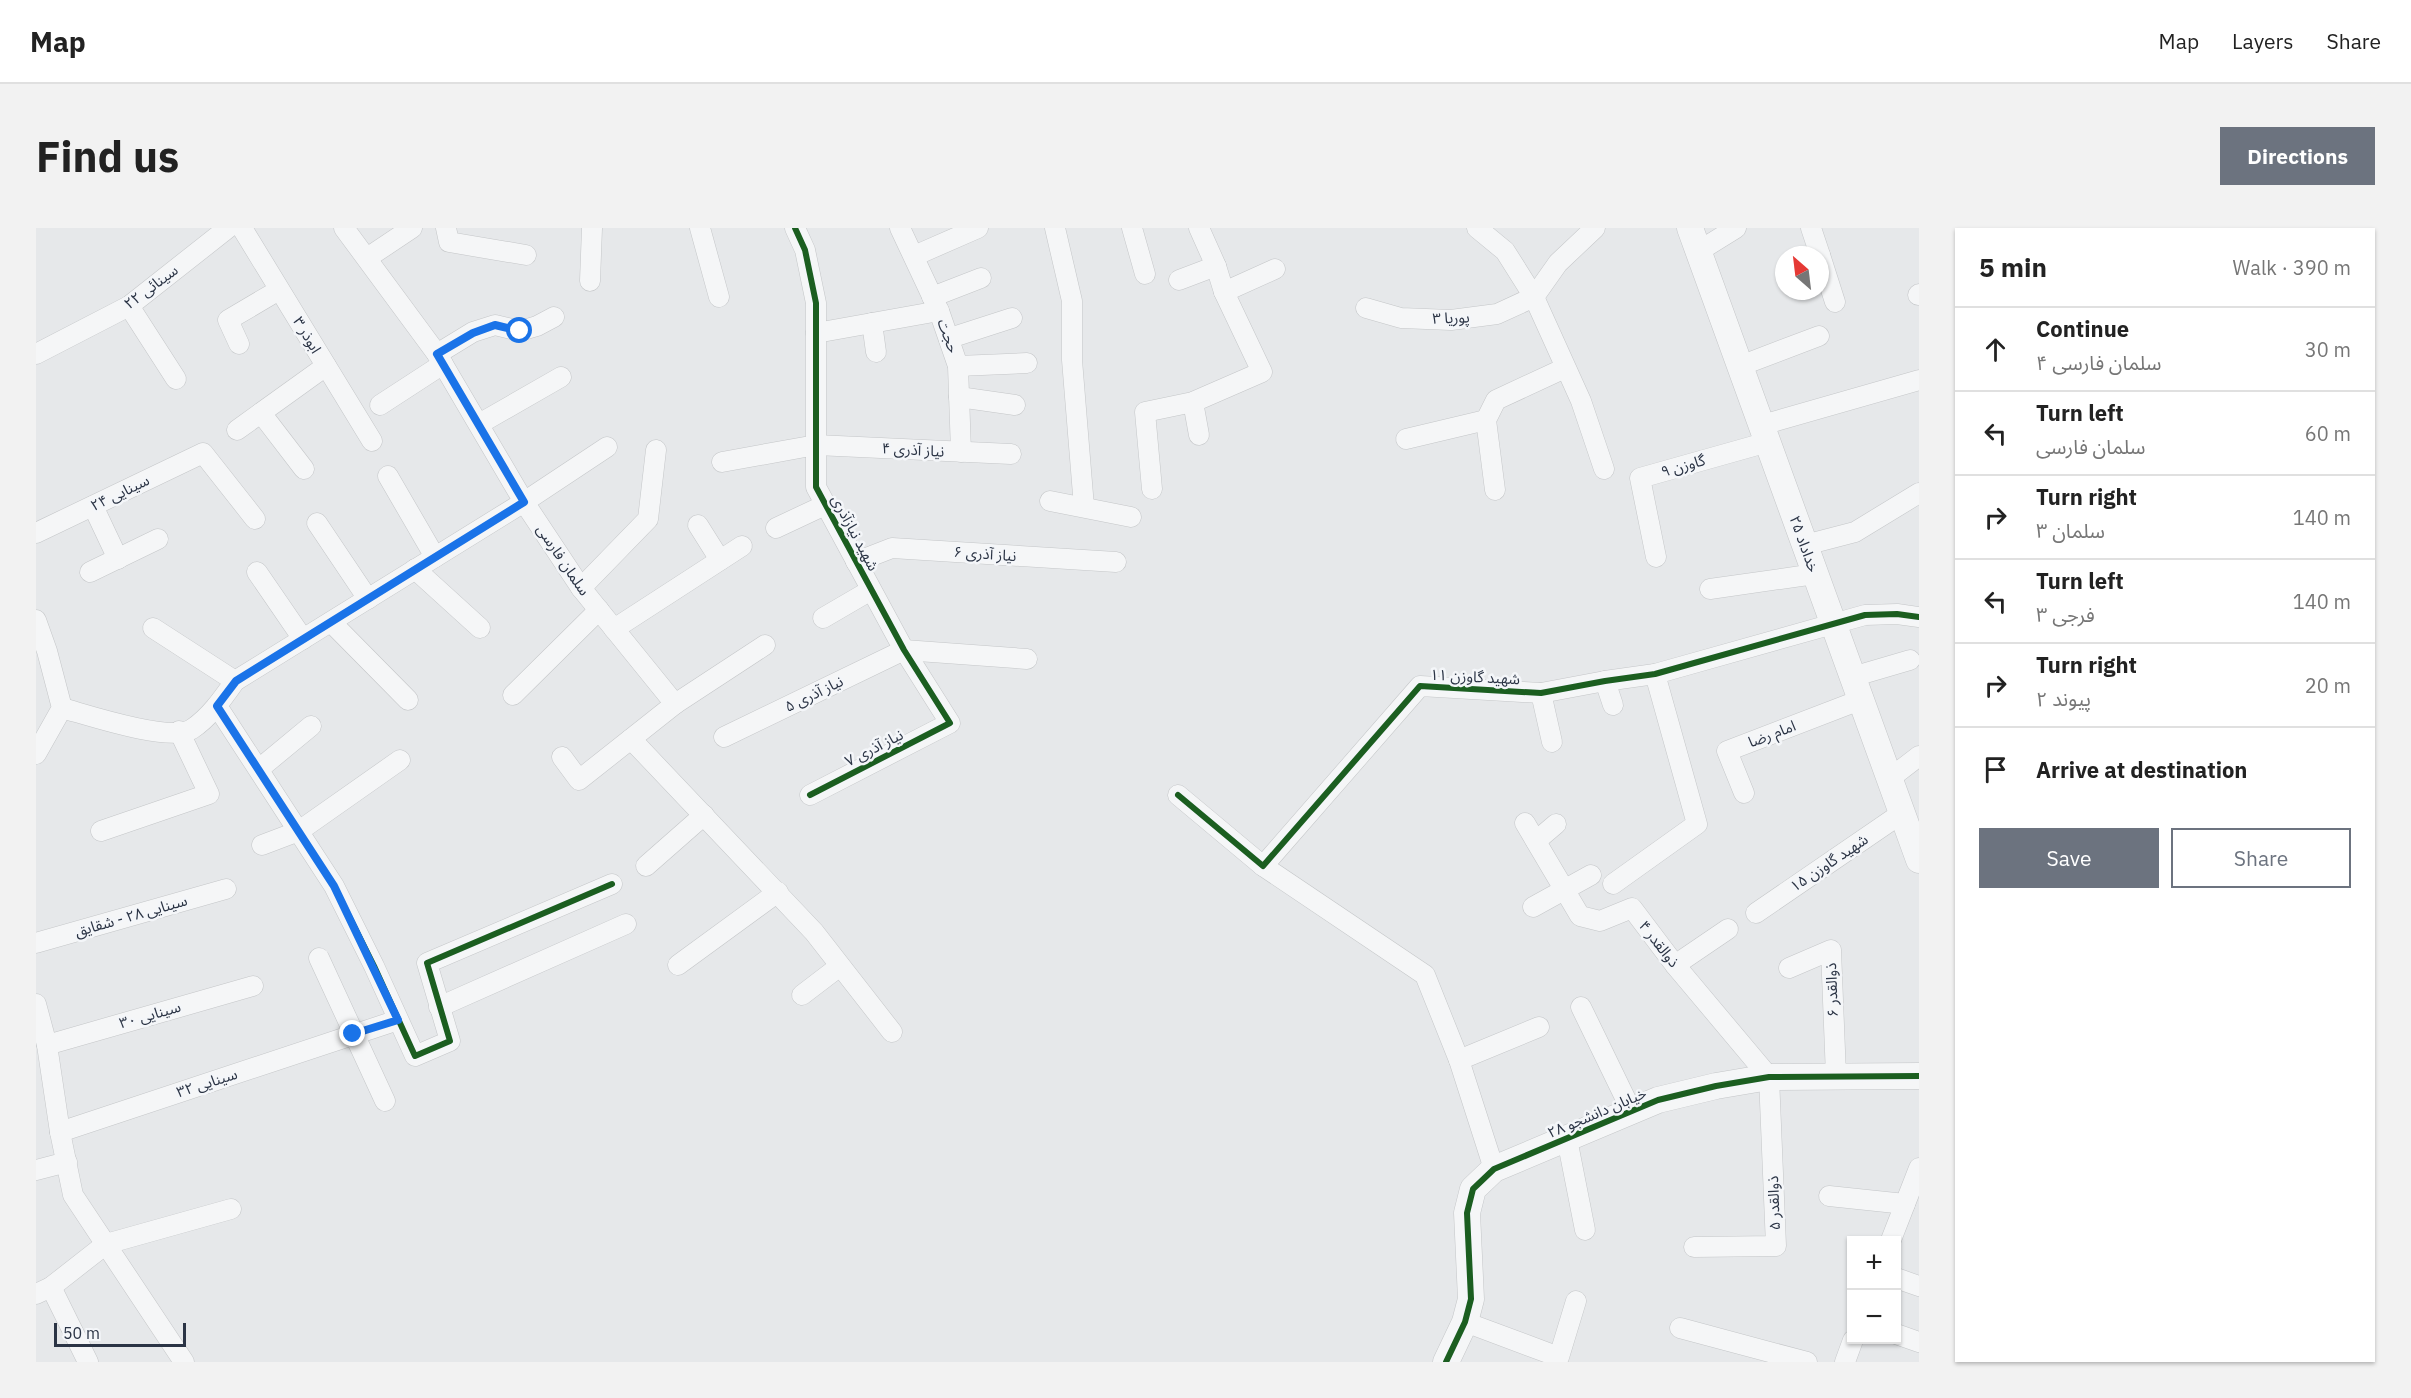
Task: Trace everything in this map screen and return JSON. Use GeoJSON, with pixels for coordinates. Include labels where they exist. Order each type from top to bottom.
{"type":"FeatureCollection","features":[{"type":"Feature","properties":{"kind":"street","name":"سینائی ۲۲"},"geometry":{"type":"LineString","coordinates":[[36,354],[129,306],[228,228]]}},
{"type":"Feature","properties":{"kind":"street","name":"ابوذر ۳"},"geometry":{"type":"LineString","coordinates":[[242,228],[372,441]]}},
{"type":"Feature","properties":{"kind":"street","name":"سلمان فارسی"},"geometry":{"type":"LineString","coordinates":[[344,228],[440,359],[524,502],[581,588],[675,704]]}},
{"type":"Feature","properties":{"kind":"street"},"geometry":{"type":"LineString","coordinates":[[367,258],[412,228]]}},
{"type":"Feature","properties":{"kind":"street"},"geometry":{"type":"LineString","coordinates":[[446,228],[449,242],[526,255]]}},
{"type":"Feature","properties":{"kind":"street"},"geometry":{"type":"LineString","coordinates":[[590,281],[592,228]]}},
{"type":"Feature","properties":{"kind":"street"},"geometry":{"type":"LineString","coordinates":[[700,228],[719,297]]}},
{"type":"Feature","properties":{"kind":"street","name":"شهید نیازآذری"},"geometry":{"type":"LineString","coordinates":[[795,228],[806,250],[816,303],[816,487],[904,650],[950,723]]}},
{"type":"Feature","properties":{"kind":"street","name":"حجت"},"geometry":{"type":"LineString","coordinates":[[900,228],[950,338],[958,366],[961,452]]}},
{"type":"Feature","properties":{"kind":"street"},"geometry":{"type":"LineString","coordinates":[[914,256],[978,228]]}},
{"type":"Feature","properties":{"kind":"street"},"geometry":{"type":"LineString","coordinates":[[1055,228],[1072,301],[1072,360],[1084,507]]}},
{"type":"Feature","properties":{"kind":"street"},"geometry":{"type":"LineString","coordinates":[[1132,228],[1145,274]]}},
{"type":"Feature","properties":{"kind":"street"},"geometry":{"type":"LineString","coordinates":[[1477,228],[1505,251],[1534,297],[1581,401],[1604,469]]}},
{"type":"Feature","properties":{"kind":"street"},"geometry":{"type":"LineString","coordinates":[[1534,297],[1558,263],[1595,228]]}},
{"type":"Feature","properties":{"kind":"street"},"geometry":{"type":"LineString","coordinates":[[1694,239],[1736,228]]}},
{"type":"Feature","properties":{"kind":"street"},"geometry":{"type":"LineString","coordinates":[[1811,228],[1817,246]]}},
{"type":"Feature","properties":{"kind":"street"},"geometry":{"type":"LineString","coordinates":[[1152,489],[1145,412],[1193,402],[1262,372],[1224,292],[1205,230]]}},
{"type":"Feature","properties":{"kind":"street","name":"خداداد ۲۵"},"geometry":{"type":"LineString","coordinates":[[1694,239],[1919,860]]}},
{"type":"Feature","properties":{"kind":"street"},"geometry":{"type":"LineString","coordinates":[[1179,280],[1216,266]]}},
{"type":"Feature","properties":{"kind":"street"},"geometry":{"type":"LineString","coordinates":[[1224,292],[1275,269]]}},
{"type":"Feature","properties":{"kind":"street"},"geometry":{"type":"LineString","coordinates":[[816,333],[872,323],[935,304],[981,278]]}},
{"type":"Feature","properties":{"kind":"street"},"geometry":{"type":"LineString","coordinates":[[1829,283],[1835,302]]}},
{"type":"Feature","properties":{"kind":"street"},"geometry":{"type":"LineString","coordinates":[[240,344],[228,320],[279,290]]}},
{"type":"Feature","properties":{"kind":"street","name":"پوریا ۳"},"geometry":{"type":"LineString","coordinates":[[1365,308],[1401,318],[1451,320],[1497,315],[1534,297]]}},
{"type":"Feature","properties":{"kind":"street"},"geometry":{"type":"LineString","coordinates":[[129,306],[176,379]]}},
{"type":"Feature","properties":{"kind":"street"},"geometry":{"type":"LineString","coordinates":[[380,405],[473,333],[495,325],[520,331],[537,326],[554,317]]}},
{"type":"Feature","properties":{"kind":"street"},"geometry":{"type":"LineString","coordinates":[[950,338],[1012,318]]}},
{"type":"Feature","properties":{"kind":"street"},"geometry":{"type":"LineString","coordinates":[[872,323],[876,352]]}},
{"type":"Feature","properties":{"kind":"street"},"geometry":{"type":"LineString","coordinates":[[1740,366],[1819,336]]}},
{"type":"Feature","properties":{"kind":"street"},"geometry":{"type":"LineString","coordinates":[[958,366],[1027,363]]}},
{"type":"Feature","properties":{"kind":"street"},"geometry":{"type":"LineString","coordinates":[[237,430],[326,366]]}},
{"type":"Feature","properties":{"kind":"street"},"geometry":{"type":"LineString","coordinates":[[1495,489],[1486,420],[1496,400],[1565,368]]}},
{"type":"Feature","properties":{"kind":"street"},"geometry":{"type":"LineString","coordinates":[[478,424],[561,377]]}},
{"type":"Feature","properties":{"kind":"street"},"geometry":{"type":"LineString","coordinates":[[1765,434],[1919,380]]}},
{"type":"Feature","properties":{"kind":"street"},"geometry":{"type":"LineString","coordinates":[[959,397],[1015,405]]}},
{"type":"Feature","properties":{"kind":"street"},"geometry":{"type":"LineString","coordinates":[[1193,402],[1199,435]]}},
{"type":"Feature","properties":{"kind":"street"},"geometry":{"type":"LineString","coordinates":[[261,413],[304,469]]}},
{"type":"Feature","properties":{"kind":"street"},"geometry":{"type":"LineString","coordinates":[[1406,439],[1486,420]]}},
{"type":"Feature","properties":{"kind":"street","name":"گاوزن ۹"},"geometry":{"type":"LineString","coordinates":[[1656,557],[1640,478],[1765,434]]}},
{"type":"Feature","properties":{"kind":"street","name":"نیاز آذری ۴"},"geometry":{"type":"LineString","coordinates":[[722,462],[816,445],[1011,454]]}},
{"type":"Feature","properties":{"kind":"street"},"geometry":{"type":"LineString","coordinates":[[62,708],[151,733],[191,730],[217,706],[236,681],[524,502],[607,447]]}},
{"type":"Feature","properties":{"kind":"street"},"geometry":{"type":"LineString","coordinates":[[581,588],[648,519],[656,450]]}},
{"type":"Feature","properties":{"kind":"street","name":"سینایی ۲۴"},"geometry":{"type":"LineString","coordinates":[[36,533],[203,453],[255,519]]}},
{"type":"Feature","properties":{"kind":"street"},"geometry":{"type":"LineString","coordinates":[[388,476],[435,557]]}},
{"type":"Feature","properties":{"kind":"street"},"geometry":{"type":"LineString","coordinates":[[1805,545],[1855,532],[1919,493]]}},
{"type":"Feature","properties":{"kind":"street"},"geometry":{"type":"LineString","coordinates":[[1050,501],[1131,517]]}},
{"type":"Feature","properties":{"kind":"street"},"geometry":{"type":"LineString","coordinates":[[776,528],[825,504]]}},
{"type":"Feature","properties":{"kind":"street"},"geometry":{"type":"LineString","coordinates":[[93,507],[118,559]]}},
{"type":"Feature","properties":{"kind":"street"},"geometry":{"type":"LineString","coordinates":[[317,523],[368,599]]}},
{"type":"Feature","properties":{"kind":"street"},"geometry":{"type":"LineString","coordinates":[[698,525],[720,560]]}},
{"type":"Feature","properties":{"kind":"street"},"geometry":{"type":"LineString","coordinates":[[90,572],[158,539]]}},
{"type":"Feature","properties":{"kind":"street"},"geometry":{"type":"LineString","coordinates":[[614,628],[742,546]]}},
{"type":"Feature","properties":{"kind":"street","name":"نیاز آذری ۶"},"geometry":{"type":"LineString","coordinates":[[856,562],[892,548],[1116,562]]}},
{"type":"Feature","properties":{"kind":"street"},"geometry":{"type":"LineString","coordinates":[[415,569],[480,628]]}},
{"type":"Feature","properties":{"kind":"street"},"geometry":{"type":"LineString","coordinates":[[257,572],[303,639]]}},
{"type":"Feature","properties":{"kind":"street"},"geometry":{"type":"LineString","coordinates":[[1710,589],[1815,574]]}},
{"type":"Feature","properties":{"kind":"street"},"geometry":{"type":"LineString","coordinates":[[824,618],[871,590]]}},
{"type":"Feature","properties":{"kind":"street"},"geometry":{"type":"LineString","coordinates":[[513,695],[599,610]]}},
{"type":"Feature","properties":{"kind":"street","name":"شهید گاوزن ۱۱"},"geometry":{"type":"LineString","coordinates":[[1263,866],[1420,686],[1541,693],[1655,674],[1865,615],[1897,614],[1919,617]]}},
{"type":"Feature","properties":{"kind":"street"},"geometry":{"type":"LineString","coordinates":[[36,620],[62,708],[36,754]]}},
{"type":"Feature","properties":{"kind":"street"},"geometry":{"type":"LineString","coordinates":[[331,622],[408,700]]}},
{"type":"Feature","properties":{"kind":"street"},"geometry":{"type":"LineString","coordinates":[[153,628],[236,681]]}},
{"type":"Feature","properties":{"kind":"street"},"geometry":{"type":"LineString","coordinates":[[562,756],[579,780],[675,704],[765,645]]}},
{"type":"Feature","properties":{"kind":"street"},"geometry":{"type":"LineString","coordinates":[[904,650],[1028,659]]}},
{"type":"Feature","properties":{"kind":"street","name":"نیاز آذری ۵"},"geometry":{"type":"LineString","coordinates":[[724,737],[904,650]]}},
{"type":"Feature","properties":{"kind":"street"},"geometry":{"type":"LineString","coordinates":[[1856,688],[1910,660]]}},
{"type":"Feature","properties":{"kind":"street"},"geometry":{"type":"LineString","coordinates":[[1613,884],[1697,824],[1655,674]]}},
{"type":"Feature","properties":{"kind":"street"},"geometry":{"type":"LineString","coordinates":[[1605,681],[1613,705]]}},
{"type":"Feature","properties":{"kind":"street","name":"امام رضا"},"geometry":{"type":"LineString","coordinates":[[1744,793],[1727,751],[1856,688]]}},
{"type":"Feature","properties":{"kind":"street"},"geometry":{"type":"LineString","coordinates":[[1541,693],[1552,742]]}},
{"type":"Feature","properties":{"kind":"street"},"geometry":{"type":"LineString","coordinates":[[217,706],[334,886],[415,1056],[450,1041],[427,963],[612,884]]}},
{"type":"Feature","properties":{"kind":"street","name":"نیاز آذری ۷"},"geometry":{"type":"LineString","coordinates":[[810,795],[950,723]]}},
{"type":"Feature","properties":{"kind":"street"},"geometry":{"type":"LineString","coordinates":[[259,769],[311,726]]}},
{"type":"Feature","properties":{"kind":"street"},"geometry":{"type":"LineString","coordinates":[[101,831],[209,794],[179,731]]}},
{"type":"Feature","properties":{"kind":"street"},"geometry":{"type":"LineString","coordinates":[[631,739],[814,932],[892,1032]]}},
{"type":"Feature","properties":{"kind":"street"},"geometry":{"type":"LineString","coordinates":[[1889,779],[1919,756]]}},
{"type":"Feature","properties":{"kind":"street"},"geometry":{"type":"LineString","coordinates":[[262,845],[299,831],[400,760]]}},
{"type":"Feature","properties":{"kind":"street"},"geometry":{"type":"LineString","coordinates":[[1178,795],[1263,866],[1425,975],[1459,1060],[1494,1170]]}},
{"type":"Feature","properties":{"kind":"street","name":"شهید گاوزن ۱۵"},"geometry":{"type":"LineString","coordinates":[[1756,913],[1902,813]]}},
{"type":"Feature","properties":{"kind":"street"},"geometry":{"type":"LineString","coordinates":[[646,866],[704,815]]}},
{"type":"Feature","properties":{"kind":"street","name":"ذوالقدر ۴"},"geometry":{"type":"LineString","coordinates":[[1525,823],[1580,916],[1600,921],[1632,908],[1675,965],[1769,1077]]}},
{"type":"Feature","properties":{"kind":"street"},"geometry":{"type":"LineString","coordinates":[[1536,842],[1556,824]]}},
{"type":"Feature","properties":{"kind":"street"},"geometry":{"type":"LineString","coordinates":[[1533,907],[1591,875]]}},
{"type":"Feature","properties":{"kind":"street","name":"سینایی ۲۸ - شقایق"},"geometry":{"type":"LineString","coordinates":[[36,943],[226,889]]}},
{"type":"Feature","properties":{"kind":"street"},"geometry":{"type":"LineString","coordinates":[[678,965],[778,892]]}},
{"type":"Feature","properties":{"kind":"street"},"geometry":{"type":"LineString","coordinates":[[440,1007],[626,924]]}},
{"type":"Feature","properties":{"kind":"street"},"geometry":{"type":"LineString","coordinates":[[1675,965],[1728,929]]}},
{"type":"Feature","properties":{"kind":"street","name":"ذوالقدر ۶"},"geometry":{"type":"LineString","coordinates":[[1789,968],[1831,950],[1836,1076]]}},
{"type":"Feature","properties":{"kind":"street"},"geometry":{"type":"LineString","coordinates":[[319,958],[385,1101]]}},
{"type":"Feature","properties":{"kind":"street"},"geometry":{"type":"LineString","coordinates":[[802,995],[840,966]]}},
{"type":"Feature","properties":{"kind":"street","name":"سینایی ۳۰"},"geometry":{"type":"LineString","coordinates":[[47,1045],[253,986]]}},
{"type":"Feature","properties":{"kind":"street"},"geometry":{"type":"LineString","coordinates":[[36,1004],[47,1045],[60,1132],[73,1195],[184,1362]]}},
{"type":"Feature","properties":{"kind":"street"},"geometry":{"type":"LineString","coordinates":[[1581,1007],[1631,1110]]}},
{"type":"Feature","properties":{"kind":"street","name":"سینایی ۳۲"},"geometry":{"type":"LineString","coordinates":[[60,1132],[398,1020]]}},
{"type":"Feature","properties":{"kind":"street"},"geometry":{"type":"LineString","coordinates":[[1459,1060],[1539,1027]]}},
{"type":"Feature","properties":{"kind":"street","name":"خیابان دانشجو ۲۸"},"geometry":{"type":"LineString","coordinates":[[1446,1362],[1465,1322],[1471,1299],[1467,1213],[1473,1189],[1494,1170],[1631,1110],[1658,1100],[1693,1092],[1769,1077],[1919,1076]]}},
{"type":"Feature","properties":{"kind":"street","name":"ذوالقدر ۵"},"geometry":{"type":"LineString","coordinates":[[1694,1247],[1776,1246],[1769,1077]]}},
{"type":"Feature","properties":{"kind":"street"},"geometry":{"type":"LineString","coordinates":[[1567,1139],[1586,1230]]}},
{"type":"Feature","properties":{"kind":"street"},"geometry":{"type":"LineString","coordinates":[[36,1170],[67,1162]]}},
{"type":"Feature","properties":{"kind":"street"},"geometry":{"type":"LineString","coordinates":[[1893,1236],[1919,1168]]}},
{"type":"Feature","properties":{"kind":"street"},"geometry":{"type":"LineString","coordinates":[[1829,1196],[1905,1204]]}},
{"type":"Feature","properties":{"kind":"street"},"geometry":{"type":"LineString","coordinates":[[88,1362],[43,1291],[106,1244],[231,1209]]}},
{"type":"Feature","properties":{"kind":"street"},"geometry":{"type":"LineString","coordinates":[[1901,1280],[1919,1286]]}},
{"type":"Feature","properties":{"kind":"street"},"geometry":{"type":"LineString","coordinates":[[1465,1322],[1559,1357],[1576,1301]]}},
{"type":"Feature","properties":{"kind":"street"},"geometry":{"type":"LineString","coordinates":[[1680,1328],[1807,1362]]}},
{"type":"Feature","properties":{"kind":"street"},"geometry":{"type":"LineString","coordinates":[[1901,1336],[1919,1342]]}},
{"type":"Feature","properties":{"kind":"street"},"geometry":{"type":"LineString","coordinates":[[1845,1362],[1852,1344]]}},
{"type":"Feature","properties":{"kind":"cycle path"},"geometry":{"type":"LineString","coordinates":[[795,228],[805,250],[816,303],[816,487],[904,650],[950,723],[810,795]]}},
{"type":"Feature","properties":{"kind":"cycle path"},"geometry":{"type":"LineString","coordinates":[[1178,795],[1263,866],[1420,686],[1541,693],[1655,674],[1865,615],[1897,614],[1919,617]]}},
{"type":"Feature","properties":{"kind":"cycle path"},"geometry":{"type":"LineString","coordinates":[[217,706],[334,886],[415,1056],[450,1041],[427,963],[612,884]]}},
{"type":"Feature","properties":{"kind":"cycle path"},"geometry":{"type":"LineString","coordinates":[[1446,1362],[1465,1322],[1471,1299],[1467,1213],[1473,1189],[1494,1169],[1658,1100],[1716,1086],[1769,1077],[1919,1076]]}},
{"type":"Feature","properties":{"kind":"route"},"geometry":{"type":"LineString","coordinates":[[353,1034],[398,1020],[334,886],[217,706],[236,681],[524,502],[437,354],[473,333],[495,325],[520,331]]}}]}
